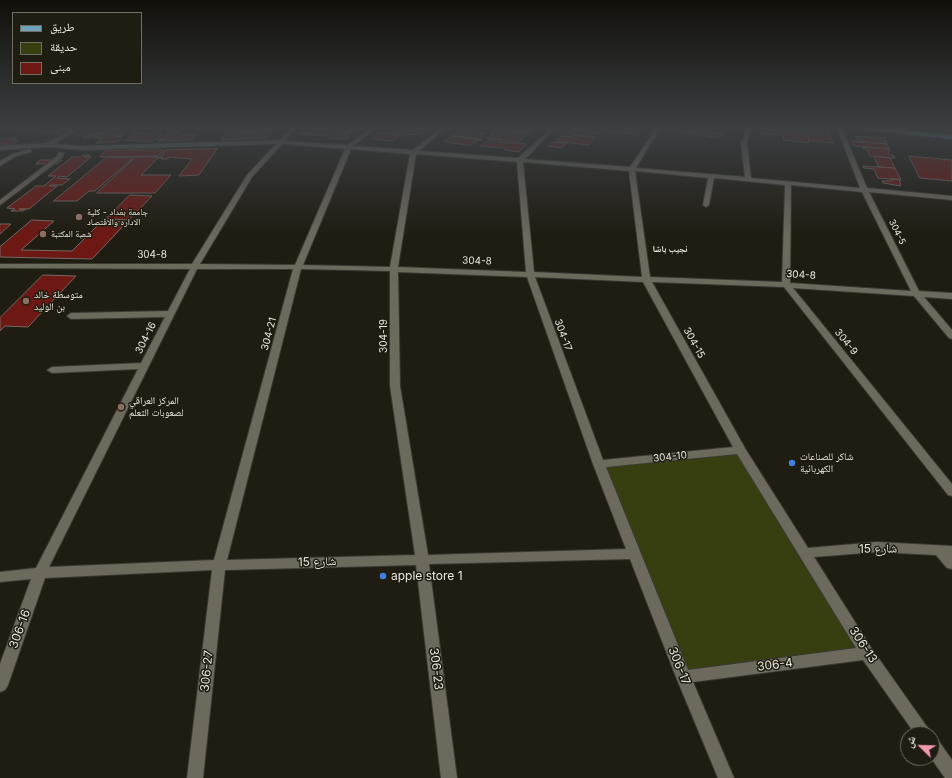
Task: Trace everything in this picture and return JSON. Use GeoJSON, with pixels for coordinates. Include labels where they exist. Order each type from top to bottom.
{"type":"FeatureCollection","features":[{"type":"Feature","properties":{"kind":"street"},"geometry":{"type":"LineString","coordinates":[[0,204],[51,164]]}},
{"type":"Feature","properties":{"kind":"street","name":"304-16"},"geometry":{"type":"LineString","coordinates":[[40,573],[195,266],[249,176],[259,164]]}},
{"type":"Feature","properties":{"kind":"street","name":"304-21"},"geometry":{"type":"LineString","coordinates":[[219,565],[298,267],[341,164]]}},
{"type":"Feature","properties":{"kind":"street","name":"304-19"},"geometry":{"type":"LineString","coordinates":[[411,164],[394,269],[395,386],[422,559]]}},
{"type":"Feature","properties":{"kind":"street","name":"304-17"},"geometry":{"type":"LineString","coordinates":[[520,164],[530,274],[599,464],[634,554]]}},
{"type":"Feature","properties":{"kind":"street"},"geometry":{"type":"LineString","coordinates":[[574,164],[952,198]]}},
{"type":"Feature","properties":{"kind":"street"},"geometry":{"type":"LineString","coordinates":[[632,169],[635,164]]}},
{"type":"Feature","properties":{"kind":"street"},"geometry":{"type":"LineString","coordinates":[[746,164],[748,180]]}},
{"type":"Feature","properties":{"kind":"street","name":"304-5"},"geometry":{"type":"LineString","coordinates":[[854,164],[864,190],[916,293],[952,336]]}},
{"type":"Feature","properties":{"kind":"street","name":"304-15"},"geometry":{"type":"LineString","coordinates":[[632,169],[646,279],[740,450],[805,553]]}},
{"type":"Feature","properties":{"kind":"street"},"geometry":{"type":"LineString","coordinates":[[706,205],[711,176]]}},
{"type":"Feature","properties":{"kind":"street"},"geometry":{"type":"LineString","coordinates":[[786,285],[788,183]]}},
{"type":"Feature","properties":{"kind":"street","name":"304-8"},"geometry":{"type":"LineString","coordinates":[[0,266],[195,266],[394,269],[786,285],[952,296]]}},
{"type":"Feature","properties":{"kind":"street","name":"304-9"},"geometry":{"type":"LineString","coordinates":[[786,285],[952,492]]}},
{"type":"Feature","properties":{"kind":"street"},"geometry":{"type":"LineString","coordinates":[[71,316],[171,314]]}},
{"type":"Feature","properties":{"kind":"street"},"geometry":{"type":"LineString","coordinates":[[52,370],[144,366]]}},
{"type":"Feature","properties":{"kind":"street","name":"304-10"},"geometry":{"type":"LineString","coordinates":[[599,464],[740,450]]}},
{"type":"Feature","properties":{"kind":"street","name":"شارع 15"},"geometry":{"type":"LineString","coordinates":[[805,553],[877,547],[946,551]]}},
{"type":"Feature","properties":{"kind":"street"},"geometry":{"type":"LineString","coordinates":[[946,551],[952,564]]}},
{"type":"Feature","properties":{"kind":"street","name":"306-13"},"geometry":{"type":"LineString","coordinates":[[805,553],[867,653],[918,726]]}},
{"type":"Feature","properties":{"kind":"street","name":"شارع 15"},"geometry":{"type":"LineString","coordinates":[[0,577],[40,573],[219,565],[634,554]]}},
{"type":"Feature","properties":{"kind":"street","name":"306-17"},"geometry":{"type":"LineString","coordinates":[[634,554],[726,778]]}},
{"type":"Feature","properties":{"kind":"street","name":"306-23"},"geometry":{"type":"LineString","coordinates":[[422,559],[449,778]]}},
{"type":"Feature","properties":{"kind":"street","name":"306-27"},"geometry":{"type":"LineString","coordinates":[[195,778],[219,565]]}},
{"type":"Feature","properties":{"kind":"street","name":"306-16"},"geometry":{"type":"LineString","coordinates":[[0,685],[40,573]]}},
{"type":"Feature","properties":{"kind":"street","name":"306-4"},"geometry":{"type":"LineString","coordinates":[[683,676],[867,653]]}},
{"type":"Feature","properties":{"kind":"street"},"geometry":{"type":"LineString","coordinates":[[940,757],[952,774]]}},
{"type":"Feature","properties":{"kind":"green space"},"geometry":{"type":"Polygon","coordinates":[[[740,450],[867,653],[683,677],[599,464],[740,450]]]}},
{"type":"Feature","properties":{"kind":"building"},"geometry":{"type":"Polygon","coordinates":[[[63,164],[82,164],[67,177],[59,176],[57,178],[70,179],[62,185],[50,185],[49,186],[57,186],[29,209],[23,211],[11,211],[15,209],[7,208],[36,186],[44,186],[56,176],[48,176],[63,164]]]}},
{"type":"Feature","properties":{"kind":"building"},"geometry":{"type":"Polygon","coordinates":[[[98,164],[126,164],[95,191],[89,191],[77,201],[54,201],[98,164]]]}},
{"type":"Feature","properties":{"kind":"building"},"geometry":{"type":"Polygon","coordinates":[[[128,164],[152,164],[141,175],[171,175],[155,193],[97,193],[128,164]]]}},
{"type":"Feature","properties":{"kind":"building"},"geometry":{"type":"Polygon","coordinates":[[[188,164],[206,164],[199,175],[179,176],[188,164]]]}},
{"type":"Feature","properties":{"kind":"building"},"geometry":{"type":"Polygon","coordinates":[[[878,164],[893,164],[895,168],[879,167],[878,164]]]}},
{"type":"Feature","properties":{"kind":"building"},"geometry":{"type":"Polygon","coordinates":[[[913,164],[952,164],[952,181],[920,178],[913,164]]]}},
{"type":"Feature","properties":{"kind":"building"},"geometry":{"type":"Polygon","coordinates":[[[863,166],[895,168],[901,180],[878,178],[874,169],[864,168],[863,166]]]}},
{"type":"Feature","properties":{"kind":"building"},"geometry":{"type":"Polygon","coordinates":[[[891,179],[899,179],[901,186],[883,183],[882,181],[892,181],[891,179]]]}},
{"type":"Feature","properties":{"kind":"building"},"geometry":{"type":"Polygon","coordinates":[[[130,195],[152,196],[129,220],[106,219],[130,195]]]}},
{"type":"Feature","properties":{"kind":"building"},"geometry":{"type":"Polygon","coordinates":[[[32,220],[54,221],[21,250],[72,251],[102,221],[127,222],[92,259],[0,257],[0,247],[32,220]]]}},
{"type":"Feature","properties":{"kind":"building"},"geometry":{"type":"Polygon","coordinates":[[[0,224],[11,224],[0,234],[0,224]]]}},
{"type":"Feature","properties":{"kind":"building"},"geometry":{"type":"Polygon","coordinates":[[[43,275],[76,276],[28,327],[5,326],[0,331],[0,318],[43,275]]]}},
{"type":"Feature","properties":{"kind":"place","name":"جامعة بغداد - كلية الاداره والاقتصاد"},"geometry":{"type":"Point","coordinates":[79,217]}},
{"type":"Feature","properties":{"kind":"place","name":"شعبة المكتبة"},"geometry":{"type":"Point","coordinates":[43,234]}},
{"type":"Feature","properties":{"kind":"place","name":"متوسطة خالد بن الوليد"},"geometry":{"type":"Point","coordinates":[26,301]}},
{"type":"Feature","properties":{"kind":"place","name":"المركز العراقي لصعوبات التعلم"},"geometry":{"type":"Point","coordinates":[121,407]}},
{"type":"Feature","properties":{"kind":"place","name":"شاكر للصناعات الكهربائية"},"geometry":{"type":"Point","coordinates":[792,463]}},
{"type":"Feature","properties":{"kind":"place","name":"apple store 1"},"geometry":{"type":"Point","coordinates":[383,576]}},
{"type":"Feature","properties":{"kind":"district","name":"نجيب باشا"},"geometry":{"type":"Point","coordinates":[670,249]}}]}
